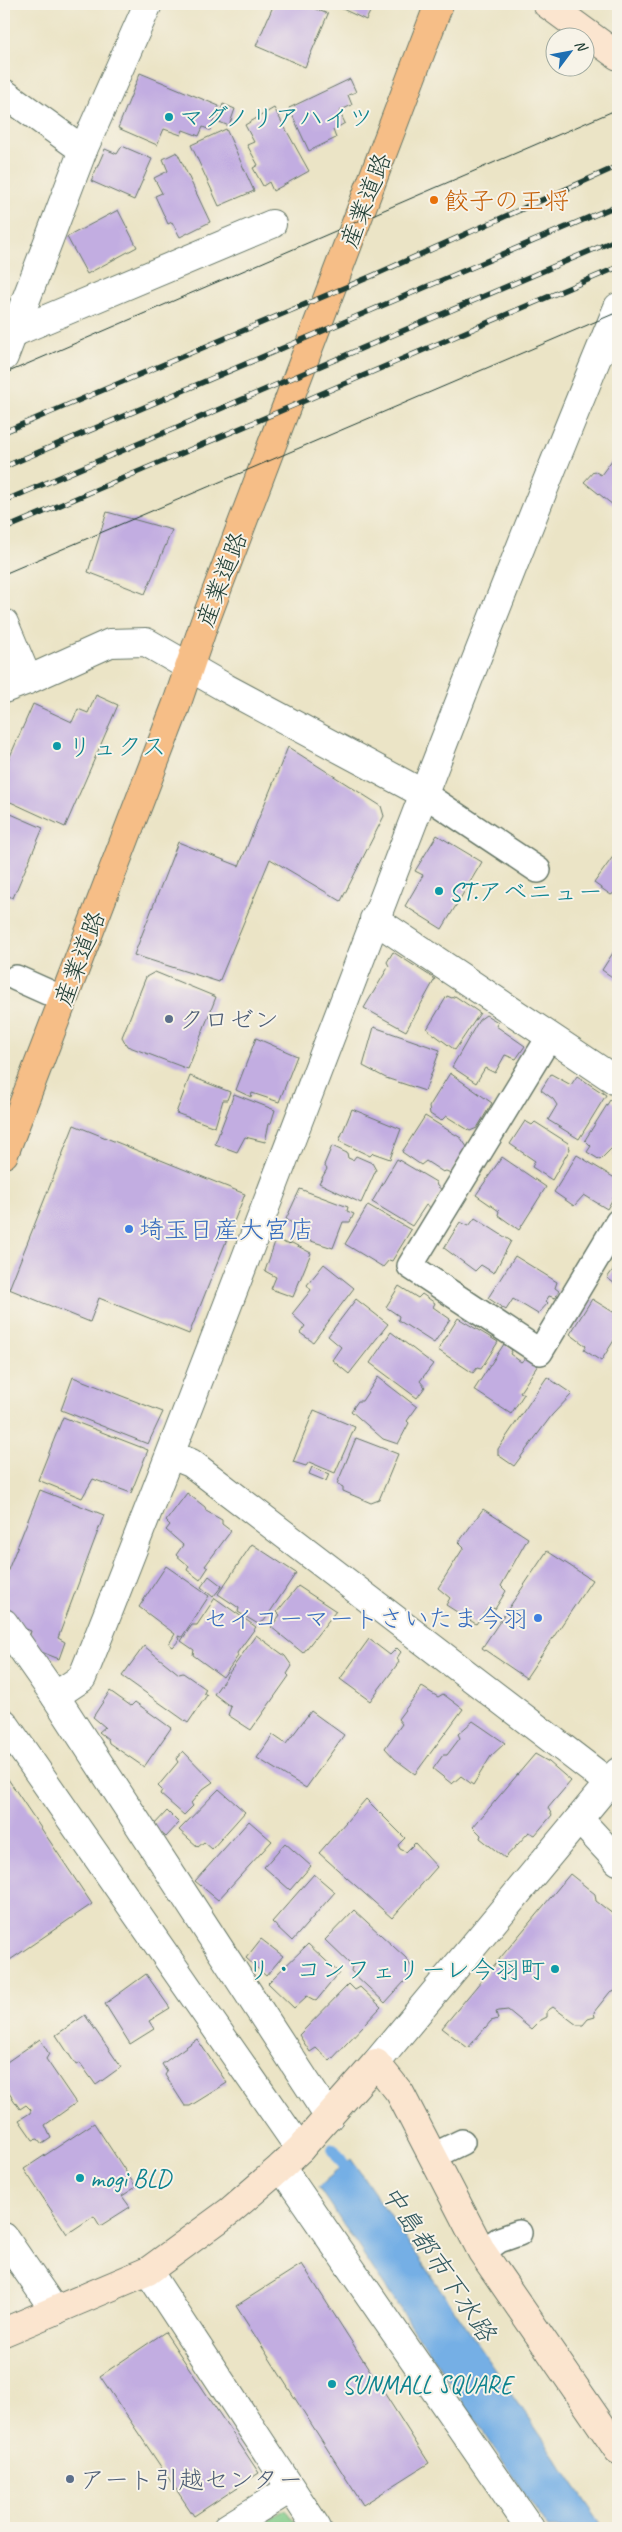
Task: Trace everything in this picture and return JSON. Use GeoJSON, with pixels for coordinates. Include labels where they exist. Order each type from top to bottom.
{"type":"FeatureCollection","features":[{"type":"Feature","properties":{"kind":"main road","name":"産業道路"},"geometry":{"type":"LineString","coordinates":[[4,1154],[439,4]]}},
{"type":"Feature","properties":{"kind":"street"},"geometry":{"type":"LineString","coordinates":[[8,345],[83,150],[148,4]]}},
{"type":"Feature","properties":{"kind":"street"},"geometry":{"type":"LineString","coordinates":[[547,4],[618,56]]}},
{"type":"Feature","properties":{"kind":"street"},"geometry":{"type":"LineString","coordinates":[[4,92],[83,150]]}},
{"type":"Feature","properties":{"kind":"street"},"geometry":{"type":"LineString","coordinates":[[8,345],[272,224]]}},
{"type":"Feature","properties":{"kind":"street"},"geometry":{"type":"LineString","coordinates":[[55,1696],[82,1678],[171,1455],[374,919],[424,794],[612,355],[618,307]]}},
{"type":"Feature","properties":{"kind":"street"},"geometry":{"type":"LineString","coordinates":[[4,624],[16,684],[110,643],[146,642],[424,794]]}},
{"type":"Feature","properties":{"kind":"street"},"geometry":{"type":"LineString","coordinates":[[374,919],[618,1082]]}},
{"type":"Feature","properties":{"kind":"street"},"geometry":{"type":"LineString","coordinates":[[4,2332],[148,2271],[230,2211],[290,2158],[376,2063],[614,1778],[191,1463],[171,1455]]}},
{"type":"Feature","properties":{"kind":"street"},"geometry":{"type":"LineString","coordinates":[[4,1623],[55,1696],[328,2117]]}},
{"type":"Feature","properties":{"kind":"street"},"geometry":{"type":"LineString","coordinates":[[4,1723],[530,2528]]}},
{"type":"Feature","properties":{"kind":"street"},"geometry":{"type":"LineString","coordinates":[[579,1819],[618,1861]]}},
{"type":"Feature","properties":{"kind":"street"},"geometry":{"type":"LineString","coordinates":[[376,2063],[400,2093],[482,2252],[618,2450]]}},
{"type":"Feature","properties":{"kind":"street"},"geometry":{"type":"LineString","coordinates":[[4,2237],[56,2311]]}},
{"type":"Feature","properties":{"kind":"street"},"geometry":{"type":"LineString","coordinates":[[148,2271],[317,2528]]}},
{"type":"Feature","properties":{"kind":"street"},"geometry":{"type":"LineString","coordinates":[[227,2528],[290,2489]]}},
{"type":"Feature","properties":{"kind":"lane"},"geometry":{"type":"LineString","coordinates":[[424,794],[538,870]]}},
{"type":"Feature","properties":{"kind":"lane"},"geometry":{"type":"LineString","coordinates":[[16,978],[63,999]]}},
{"type":"Feature","properties":{"kind":"lane"},"geometry":{"type":"LineString","coordinates":[[550,1036],[410,1266],[540,1352],[618,1222]]}},
{"type":"Feature","properties":{"kind":"lane"},"geometry":{"type":"LineString","coordinates":[[433,2156],[462,2142]]}},
{"type":"Feature","properties":{"kind":"lane"},"geometry":{"type":"LineString","coordinates":[[482,2252],[499,2240],[519,2233]]}},
{"type":"Feature","properties":{"kind":"green space"},"geometry":{"type":"Polygon","coordinates":[[[286,2509],[299,2528],[255,2528],[286,2509]]]}},
{"type":"Feature","properties":{"kind":"water"},"geometry":{"type":"Polygon","coordinates":[[[351,2159],[604,2528],[548,2528],[318,2187],[351,2159]]]}},
{"type":"Feature","properties":{"kind":"building"},"geometry":{"type":"Polygon","coordinates":[[[274,4],[303,4],[328,14],[305,67],[256,46],[274,4]]]}},
{"type":"Feature","properties":{"kind":"building"},"geometry":{"type":"Polygon","coordinates":[[[332,4],[374,4],[366,20],[332,4]]]}},
{"type":"Feature","properties":{"kind":"building","name":"マグノリアハイツ"},"geometry":{"type":"Polygon","coordinates":[[[140,73],[219,106],[210,130],[203,127],[199,136],[183,130],[181,135],[164,129],[157,145],[118,128],[140,73]]]}},
{"type":"Feature","properties":{"kind":"building"},"geometry":{"type":"Polygon","coordinates":[[[350,79],[356,92],[348,95],[352,105],[339,111],[345,123],[333,130],[336,138],[309,151],[289,108],[350,79]]]}},
{"type":"Feature","properties":{"kind":"building"},"geometry":{"type":"Polygon","coordinates":[[[223,104],[235,109],[229,126],[217,121],[223,104]]]}},
{"type":"Feature","properties":{"kind":"building"},"geometry":{"type":"Polygon","coordinates":[[[274,108],[309,171],[273,191],[269,182],[263,186],[253,168],[258,165],[247,145],[254,142],[245,125],[274,108]]]}},
{"type":"Feature","properties":{"kind":"building"},"geometry":{"type":"Polygon","coordinates":[[[226,129],[254,191],[219,206],[191,145],[226,129]]]}},
{"type":"Feature","properties":{"kind":"building"},"geometry":{"type":"Polygon","coordinates":[[[122,146],[152,159],[134,200],[91,181],[105,149],[117,154],[122,146]]]}},
{"type":"Feature","properties":{"kind":"building"},"geometry":{"type":"Polygon","coordinates":[[[177,152],[210,222],[180,237],[172,222],[168,224],[155,196],[162,193],[154,178],[168,171],[163,159],[177,152]]]}},
{"type":"Feature","properties":{"kind":"building"},"geometry":{"type":"Polygon","coordinates":[[[118,210],[137,247],[87,274],[67,237],[118,210]]]}},
{"type":"Feature","properties":{"kind":"building"},"geometry":{"type":"Polygon","coordinates":[[[618,452],[618,509],[584,482],[594,471],[601,475],[618,452]]]}},
{"type":"Feature","properties":{"kind":"building"},"geometry":{"type":"Polygon","coordinates":[[[107,512],[172,530],[145,594],[88,572],[107,512]]]}},
{"type":"Feature","properties":{"kind":"building","name":"リュクス"},"geometry":{"type":"Polygon","coordinates":[[[96,695],[118,705],[65,827],[4,799],[4,770],[33,704],[72,722],[78,709],[88,713],[96,695]]]}},
{"type":"Feature","properties":{"kind":"building"},"geometry":{"type":"Polygon","coordinates":[[[288,747],[381,806],[384,816],[341,901],[270,859],[219,982],[134,955],[178,842],[239,866],[288,747]]]}},
{"type":"Feature","properties":{"kind":"building"},"geometry":{"type":"Polygon","coordinates":[[[4,811],[43,828],[13,898],[4,894],[4,811]]]}},
{"type":"Feature","properties":{"kind":"building","name":"ST.アベニュー"},"geometry":{"type":"Polygon","coordinates":[[[437,835],[482,862],[442,929],[405,906],[423,875],[415,871],[437,835]]]}},
{"type":"Feature","properties":{"kind":"building"},"geometry":{"type":"Polygon","coordinates":[[[617,851],[618,896],[614,893],[611,895],[594,883],[617,851]]]}},
{"type":"Feature","properties":{"kind":"building"},"geometry":{"type":"Polygon","coordinates":[[[618,945],[618,981],[602,970],[618,945]]]}},
{"type":"Feature","properties":{"kind":"building"},"geometry":{"type":"Polygon","coordinates":[[[393,952],[435,979],[406,1031],[364,1008],[389,966],[387,962],[393,952]]]}},
{"type":"Feature","properties":{"kind":"building"},"geometry":{"type":"Polygon","coordinates":[[[155,972],[216,997],[188,1069],[127,1046],[122,1037],[146,977],[155,972]]]}},
{"type":"Feature","properties":{"kind":"building"},"geometry":{"type":"Polygon","coordinates":[[[447,996],[452,998],[455,996],[480,1013],[455,1050],[427,1029],[447,996]]]}},
{"type":"Feature","properties":{"kind":"building"},"geometry":{"type":"Polygon","coordinates":[[[486,1015],[498,1022],[496,1026],[525,1046],[516,1059],[505,1055],[495,1073],[485,1068],[476,1083],[452,1067],[479,1020],[486,1015]]]}},
{"type":"Feature","properties":{"kind":"building"},"geometry":{"type":"Polygon","coordinates":[[[374,1027],[440,1050],[425,1091],[386,1078],[363,1066],[374,1027]]]}},
{"type":"Feature","properties":{"kind":"building"},"geometry":{"type":"Polygon","coordinates":[[[256,1038],[297,1056],[279,1102],[252,1093],[251,1097],[236,1090],[256,1038]]]}},
{"type":"Feature","properties":{"kind":"building"},"geometry":{"type":"Polygon","coordinates":[[[450,1073],[492,1103],[477,1128],[470,1131],[446,1116],[441,1121],[430,1114],[429,1107],[450,1073]]]}},
{"type":"Feature","properties":{"kind":"building"},"geometry":{"type":"Polygon","coordinates":[[[551,1074],[571,1085],[577,1076],[606,1095],[579,1139],[548,1120],[557,1105],[553,1099],[541,1090],[551,1074]]]}},
{"type":"Feature","properties":{"kind":"building"},"geometry":{"type":"Polygon","coordinates":[[[190,1076],[230,1092],[227,1100],[223,1100],[215,1127],[176,1113],[190,1076]]]}},
{"type":"Feature","properties":{"kind":"building"},"geometry":{"type":"Polygon","coordinates":[[[234,1094],[275,1110],[269,1124],[265,1142],[245,1137],[237,1152],[215,1144],[234,1094]]]}},
{"type":"Feature","properties":{"kind":"building"},"geometry":{"type":"Polygon","coordinates":[[[610,1100],[618,1105],[618,1159],[613,1155],[617,1148],[615,1145],[600,1160],[587,1152],[591,1146],[585,1140],[610,1100]]]}},
{"type":"Feature","properties":{"kind":"building"},"geometry":{"type":"Polygon","coordinates":[[[352,1109],[401,1129],[390,1159],[373,1153],[370,1156],[339,1141],[352,1109]]]}},
{"type":"Feature","properties":{"kind":"building"},"geometry":{"type":"Polygon","coordinates":[[[425,1116],[461,1138],[467,1147],[451,1173],[443,1172],[426,1161],[421,1165],[402,1152],[425,1116]]]}},
{"type":"Feature","properties":{"kind":"building"},"geometry":{"type":"Polygon","coordinates":[[[525,1121],[532,1125],[535,1122],[568,1143],[570,1149],[552,1180],[532,1167],[535,1161],[510,1144],[525,1121]]]}},
{"type":"Feature","properties":{"kind":"building"},"geometry":{"type":"Polygon","coordinates":[[[74,1125],[245,1194],[189,1334],[99,1298],[90,1322],[9,1289],[74,1125]]]}},
{"type":"Feature","properties":{"kind":"building"},"geometry":{"type":"Polygon","coordinates":[[[332,1146],[347,1153],[348,1158],[353,1160],[356,1156],[372,1163],[376,1170],[361,1203],[319,1183],[327,1169],[324,1165],[332,1146]]]}},
{"type":"Feature","properties":{"kind":"building"},"geometry":{"type":"Polygon","coordinates":[[[577,1155],[618,1180],[618,1190],[607,1209],[584,1195],[574,1206],[554,1192],[577,1155]]]}},
{"type":"Feature","properties":{"kind":"building"},"geometry":{"type":"Polygon","coordinates":[[[502,1157],[546,1187],[519,1230],[498,1215],[499,1211],[476,1195],[502,1157]]]}},
{"type":"Feature","properties":{"kind":"building"},"geometry":{"type":"Polygon","coordinates":[[[397,1159],[436,1182],[437,1186],[442,1190],[431,1208],[426,1205],[412,1226],[372,1202],[397,1159]]]}},
{"type":"Feature","properties":{"kind":"building"},"geometry":{"type":"Polygon","coordinates":[[[300,1189],[348,1207],[347,1211],[354,1214],[350,1222],[343,1222],[333,1248],[292,1235],[295,1225],[286,1219],[300,1189]]]}},
{"type":"Feature","properties":{"kind":"building"},"geometry":{"type":"Polygon","coordinates":[[[368,1205],[411,1230],[392,1261],[389,1260],[383,1267],[345,1244],[368,1205]]]}},
{"type":"Feature","properties":{"kind":"building"},"geometry":{"type":"Polygon","coordinates":[[[475,1218],[511,1241],[494,1273],[481,1265],[475,1271],[444,1248],[460,1222],[469,1226],[475,1218]]]}},
{"type":"Feature","properties":{"kind":"building"},"geometry":{"type":"Polygon","coordinates":[[[276,1239],[287,1244],[292,1243],[311,1253],[293,1297],[271,1289],[276,1277],[265,1271],[276,1239]]]}},
{"type":"Feature","properties":{"kind":"building"},"geometry":{"type":"Polygon","coordinates":[[[515,1256],[557,1282],[555,1288],[559,1291],[555,1298],[549,1296],[546,1301],[548,1303],[538,1314],[513,1299],[506,1310],[488,1298],[515,1256]]]}},
{"type":"Feature","properties":{"kind":"building"},"geometry":{"type":"Polygon","coordinates":[[[618,1263],[618,1286],[607,1278],[618,1263]]]}},
{"type":"Feature","properties":{"kind":"building"},"geometry":{"type":"Polygon","coordinates":[[[324,1264],[354,1288],[313,1342],[300,1333],[305,1326],[292,1314],[311,1290],[307,1285],[324,1264]]]}},
{"type":"Feature","properties":{"kind":"building"},"geometry":{"type":"Polygon","coordinates":[[[399,1286],[418,1298],[422,1294],[435,1303],[433,1307],[450,1319],[434,1343],[398,1320],[399,1316],[386,1307],[399,1286]]]}},
{"type":"Feature","properties":{"kind":"building"},"geometry":{"type":"Polygon","coordinates":[[[356,1299],[388,1324],[349,1374],[332,1360],[341,1347],[328,1336],[356,1299]]]}},
{"type":"Feature","properties":{"kind":"building"},"geometry":{"type":"Polygon","coordinates":[[[592,1299],[618,1315],[618,1334],[601,1361],[584,1350],[586,1346],[570,1334],[592,1299]]]}},
{"type":"Feature","properties":{"kind":"building"},"geometry":{"type":"Polygon","coordinates":[[[458,1318],[498,1342],[481,1369],[477,1368],[473,1373],[438,1350],[458,1318]]]}},
{"type":"Feature","properties":{"kind":"building"},"geometry":{"type":"Polygon","coordinates":[[[391,1332],[433,1364],[420,1381],[425,1387],[417,1398],[370,1363],[391,1332]]]}},
{"type":"Feature","properties":{"kind":"building"},"geometry":{"type":"Polygon","coordinates":[[[504,1344],[512,1350],[510,1354],[521,1362],[526,1358],[538,1365],[520,1392],[524,1394],[511,1414],[474,1390],[504,1344]]]}},
{"type":"Feature","properties":{"kind":"building"},"geometry":{"type":"Polygon","coordinates":[[[73,1377],[163,1412],[148,1444],[61,1410],[73,1377]]]}},
{"type":"Feature","properties":{"kind":"building"},"geometry":{"type":"Polygon","coordinates":[[[378,1377],[417,1407],[407,1421],[409,1423],[398,1444],[383,1439],[351,1411],[358,1401],[362,1401],[378,1377]]]}},
{"type":"Feature","properties":{"kind":"building"},"geometry":{"type":"Polygon","coordinates":[[[547,1377],[572,1394],[552,1415],[514,1466],[498,1455],[498,1449],[547,1377]]]}},
{"type":"Feature","properties":{"kind":"building"},"geometry":{"type":"Polygon","coordinates":[[[314,1410],[355,1427],[335,1473],[309,1462],[306,1466],[293,1462],[314,1410]]]}},
{"type":"Feature","properties":{"kind":"building"},"geometry":{"type":"Polygon","coordinates":[[[63,1417],[148,1450],[131,1493],[93,1479],[82,1498],[38,1480],[63,1417]]]}},
{"type":"Feature","properties":{"kind":"building"},"geometry":{"type":"Polygon","coordinates":[[[356,1438],[398,1454],[379,1500],[371,1503],[343,1491],[343,1487],[337,1484],[356,1438]]]}},
{"type":"Feature","properties":{"kind":"building"},"geometry":{"type":"Polygon","coordinates":[[[312,1467],[329,1474],[326,1481],[309,1474],[312,1467]]]}},
{"type":"Feature","properties":{"kind":"building"},"geometry":{"type":"Polygon","coordinates":[[[40,1490],[104,1515],[58,1638],[65,1642],[59,1659],[34,1649],[28,1641],[31,1631],[17,1625],[4,1605],[4,1580],[40,1490]]]}},
{"type":"Feature","properties":{"kind":"building"},"geometry":{"type":"Polygon","coordinates":[[[187,1493],[205,1507],[206,1511],[222,1520],[222,1524],[231,1531],[205,1566],[208,1568],[200,1580],[187,1570],[189,1566],[176,1555],[183,1545],[166,1530],[170,1525],[166,1521],[187,1493]]]}},
{"type":"Feature","properties":{"kind":"building"},"geometry":{"type":"Polygon","coordinates":[[[483,1509],[528,1538],[501,1586],[506,1591],[495,1609],[488,1608],[476,1624],[446,1605],[450,1598],[438,1588],[464,1547],[459,1542],[483,1509]]]}},
{"type":"Feature","properties":{"kind":"building"},"geometry":{"type":"Polygon","coordinates":[[[252,1544],[296,1573],[264,1621],[258,1624],[238,1612],[239,1608],[218,1594],[252,1544]]]}},
{"type":"Feature","properties":{"kind":"building"},"geometry":{"type":"Polygon","coordinates":[[[547,1551],[592,1580],[526,1678],[482,1648],[547,1551]]]}},
{"type":"Feature","properties":{"kind":"building"},"geometry":{"type":"Polygon","coordinates":[[[166,1566],[209,1596],[182,1637],[178,1636],[180,1639],[173,1647],[169,1644],[175,1634],[139,1607],[166,1566]]]}},
{"type":"Feature","properties":{"kind":"building"},"geometry":{"type":"Polygon","coordinates":[[[209,1576],[222,1586],[213,1597],[201,1587],[209,1576]]]}},
{"type":"Feature","properties":{"kind":"building"},"geometry":{"type":"Polygon","coordinates":[[[298,1586],[336,1611],[303,1653],[271,1627],[280,1615],[277,1612],[298,1586]]]}},
{"type":"Feature","properties":{"kind":"building"},"geometry":{"type":"Polygon","coordinates":[[[215,1598],[256,1627],[237,1653],[238,1656],[223,1677],[193,1655],[194,1650],[181,1641],[192,1625],[197,1625],[215,1598]]]}},
{"type":"Feature","properties":{"kind":"building"},"geometry":{"type":"Polygon","coordinates":[[[256,1635],[285,1656],[292,1666],[287,1674],[289,1676],[251,1730],[228,1715],[231,1707],[214,1694],[256,1635]]]}},
{"type":"Feature","properties":{"kind":"building"},"geometry":{"type":"Polygon","coordinates":[[[369,1639],[390,1655],[397,1648],[401,1652],[397,1658],[399,1662],[370,1701],[340,1679],[369,1639]]]}},
{"type":"Feature","properties":{"kind":"building"},"geometry":{"type":"Polygon","coordinates":[[[144,1646],[179,1674],[183,1673],[206,1689],[204,1693],[207,1695],[188,1723],[122,1676],[144,1646]]]}},
{"type":"Feature","properties":{"kind":"building"},"geometry":{"type":"Polygon","coordinates":[[[422,1687],[438,1697],[443,1694],[463,1709],[415,1774],[395,1759],[385,1748],[402,1724],[398,1719],[422,1687]]]}},
{"type":"Feature","properties":{"kind":"building"},"geometry":{"type":"Polygon","coordinates":[[[110,1691],[131,1706],[135,1702],[171,1728],[144,1767],[109,1743],[108,1739],[99,1732],[105,1727],[93,1717],[110,1691]]]}},
{"type":"Feature","properties":{"kind":"building"},"geometry":{"type":"Polygon","coordinates":[[[311,1711],[344,1735],[306,1788],[257,1758],[273,1735],[286,1744],[311,1711]]]}},
{"type":"Feature","properties":{"kind":"building"},"geometry":{"type":"Polygon","coordinates":[[[473,1721],[505,1743],[491,1756],[473,1785],[461,1776],[452,1784],[433,1769],[443,1755],[447,1755],[460,1738],[458,1734],[473,1721]]]}},
{"type":"Feature","properties":{"kind":"building"},"geometry":{"type":"Polygon","coordinates":[[[183,1751],[213,1782],[203,1789],[191,1803],[193,1806],[184,1815],[160,1794],[162,1790],[158,1786],[178,1762],[176,1759],[183,1751]]]}},
{"type":"Feature","properties":{"kind":"building"},"geometry":{"type":"Polygon","coordinates":[[[535,1754],[549,1762],[571,1781],[548,1808],[552,1815],[535,1835],[529,1832],[505,1858],[480,1838],[481,1835],[473,1827],[535,1754]]]}},
{"type":"Feature","properties":{"kind":"building"},"geometry":{"type":"Polygon","coordinates":[[[4,1773],[92,1904],[4,1964],[4,1773]]]}},
{"type":"Feature","properties":{"kind":"building"},"geometry":{"type":"Polygon","coordinates":[[[219,1789],[245,1812],[212,1849],[204,1842],[198,1847],[179,1830],[219,1789]]]}},
{"type":"Feature","properties":{"kind":"building"},"geometry":{"type":"Polygon","coordinates":[[[366,1799],[405,1838],[398,1845],[400,1849],[406,1852],[415,1843],[437,1867],[392,1918],[319,1853],[366,1799]]]}},
{"type":"Feature","properties":{"kind":"building"},"geometry":{"type":"Polygon","coordinates":[[[167,1811],[179,1823],[166,1837],[153,1826],[167,1811]]]}},
{"type":"Feature","properties":{"kind":"building"},"geometry":{"type":"Polygon","coordinates":[[[249,1821],[272,1841],[218,1900],[195,1881],[249,1821]]]}},
{"type":"Feature","properties":{"kind":"building"},"geometry":{"type":"Polygon","coordinates":[[[285,1843],[311,1866],[290,1890],[264,1867],[285,1843]]]}},
{"type":"Feature","properties":{"kind":"building"},"geometry":{"type":"Polygon","coordinates":[[[314,1874],[335,1892],[292,1941],[272,1922],[314,1874]]]}},
{"type":"Feature","properties":{"kind":"building","name":"リ・コンフェリーレ今羽町"},"geometry":{"type":"Polygon","coordinates":[[[570,1874],[595,1894],[596,1901],[618,1918],[618,1989],[610,1992],[594,2012],[595,2017],[588,2019],[583,2025],[577,2025],[553,2007],[547,2011],[547,2017],[539,2021],[531,2029],[508,2010],[496,2012],[498,2019],[491,2021],[468,2048],[442,2028],[570,1874]]]}},
{"type":"Feature","properties":{"kind":"building"},"geometry":{"type":"Polygon","coordinates":[[[354,1910],[406,1958],[414,1971],[385,2003],[351,1971],[352,1966],[325,1940],[354,1910]]]}},
{"type":"Feature","properties":{"kind":"building"},"geometry":{"type":"Polygon","coordinates":[[[261,1939],[283,1956],[266,1976],[246,1958],[261,1939]]]}},
{"type":"Feature","properties":{"kind":"building"},"geometry":{"type":"Polygon","coordinates":[[[308,1944],[339,1973],[316,2001],[307,1996],[294,2008],[268,1983],[308,1944]]]}},
{"type":"Feature","properties":{"kind":"building"},"geometry":{"type":"Polygon","coordinates":[[[146,1974],[170,2008],[149,2021],[154,2029],[130,2044],[105,2004],[146,1974]]]}},
{"type":"Feature","properties":{"kind":"building"},"geometry":{"type":"Polygon","coordinates":[[[349,1984],[355,1990],[360,1987],[381,2007],[330,2061],[316,2048],[310,2052],[299,2035],[349,1984]]]}},
{"type":"Feature","properties":{"kind":"building"},"geometry":{"type":"Polygon","coordinates":[[[85,2015],[121,2067],[96,2085],[80,2063],[76,2065],[56,2035],[85,2015]]]}},
{"type":"Feature","properties":{"kind":"building"},"geometry":{"type":"Polygon","coordinates":[[[40,2039],[49,2054],[46,2059],[76,2103],[45,2125],[51,2138],[42,2144],[38,2139],[33,2140],[19,2120],[30,2113],[31,2110],[26,2105],[20,2109],[4,2086],[4,2064],[40,2039]]]}},
{"type":"Feature","properties":{"kind":"building"},"geometry":{"type":"Polygon","coordinates":[[[197,2039],[227,2083],[190,2106],[185,2106],[165,2075],[167,2072],[162,2064],[197,2039]]]}},
{"type":"Feature","properties":{"kind":"building","name":"mogi BLD"},"geometry":{"type":"Polygon","coordinates":[[[94,2123],[136,2187],[122,2196],[130,2207],[100,2226],[94,2216],[67,2234],[24,2169],[94,2123]]]}},
{"type":"Feature","properties":{"kind":"building","name":"SUNMALL SQUARE"},"geometry":{"type":"Polygon","coordinates":[[[302,2264],[429,2463],[363,2505],[236,2306],[302,2264]]]}},
{"type":"Feature","properties":{"kind":"building"},"geometry":{"type":"Polygon","coordinates":[[[165,2332],[259,2473],[194,2516],[100,2376],[165,2332]]]}},
{"type":"Feature","properties":{"kind":"waterway","name":"中島都市下水路"},"geometry":{"type":"LineString","coordinates":[[333,2149],[353,2178]]}},
{"type":"Feature","properties":{"kind":"tram line"},"geometry":{"type":"LineString","coordinates":[[4,374],[618,109]]}},
{"type":"Feature","properties":{"kind":"tram line"},"geometry":{"type":"LineString","coordinates":[[4,574],[618,312]]}},
{"type":"Feature","properties":{"kind":"railway"},"geometry":{"type":"LineString","coordinates":[[4,432],[372,276],[618,166]]}},
{"type":"Feature","properties":{"kind":"railway"},"geometry":{"type":"LineString","coordinates":[[4,467],[618,205]]}},
{"type":"Feature","properties":{"kind":"railway"},"geometry":{"type":"LineString","coordinates":[[4,501],[618,239]]}},
{"type":"Feature","properties":{"kind":"railway"},"geometry":{"type":"LineString","coordinates":[[4,529],[618,267]]}},
{"type":"Feature","properties":{"kind":"place","name":"マグノリアハイツ"},"geometry":{"type":"Point","coordinates":[169,117]}},
{"type":"Feature","properties":{"kind":"place","name":"餃子の王将"},"geometry":{"type":"Point","coordinates":[434,200]}},
{"type":"Feature","properties":{"kind":"place","name":"リュクス"},"geometry":{"type":"Point","coordinates":[57,746]}},
{"type":"Feature","properties":{"kind":"place","name":"ST.アベニュー"},"geometry":{"type":"Point","coordinates":[439,891]}},
{"type":"Feature","properties":{"kind":"place","name":"クロゼン"},"geometry":{"type":"Point","coordinates":[169,1019]}},
{"type":"Feature","properties":{"kind":"place","name":"埼玉日産大宮店"},"geometry":{"type":"Point","coordinates":[129,1229]}},
{"type":"Feature","properties":{"kind":"place","name":"セイコーマートさいたま今羽"},"geometry":{"type":"Point","coordinates":[538,1618]}},
{"type":"Feature","properties":{"kind":"place","name":"リ・コンフェリーレ今羽町"},"geometry":{"type":"Point","coordinates":[555,1969]}},
{"type":"Feature","properties":{"kind":"place","name":"mogi BLD"},"geometry":{"type":"Point","coordinates":[80,2178]}},
{"type":"Feature","properties":{"kind":"place","name":"SUNMALL SQUARE"},"geometry":{"type":"Point","coordinates":[332,2384]}},
{"type":"Feature","properties":{"kind":"place","name":"アート引越センター"},"geometry":{"type":"Point","coordinates":[70,2479]}}]}
